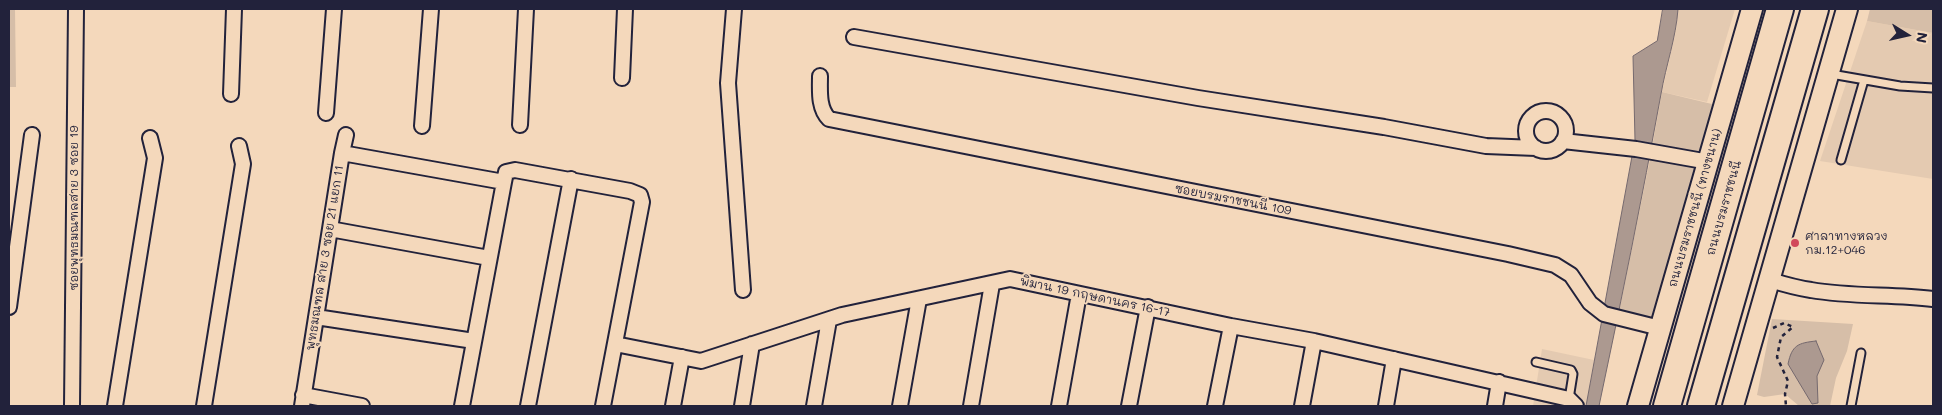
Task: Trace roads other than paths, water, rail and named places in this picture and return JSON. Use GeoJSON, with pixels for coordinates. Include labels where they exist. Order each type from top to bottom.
{"type":"FeatureCollection","features":[{"type":"Feature","properties":{"kind":"highway","name":"ถนนบรมราชชนนี"},"geometry":{"type":"LineString","coordinates":[[1667,406],[1780,9]]}},
{"type":"Feature","properties":{"kind":"highway"},"geometry":{"type":"LineString","coordinates":[[1701,406],[1814,9]]}},
{"type":"Feature","properties":{"kind":"main road","name":"ถนนบรมราชชนนี (ทางขนาน)"},"geometry":{"type":"LineString","coordinates":[[1638,406],[1752,9]]}},
{"type":"Feature","properties":{"kind":"main road"},"geometry":{"type":"LineString","coordinates":[[1733,406],[1847,9]]}},
{"type":"Feature","properties":{"kind":"street","name":"ซอยพุทธมณฑลสาย 3 ซอย 19"},"geometry":{"type":"LineString","coordinates":[[72,406],[76,9]]}},
{"type":"Feature","properties":{"kind":"street"},"geometry":{"type":"LineString","coordinates":[[232,94],[234,9]]}},
{"type":"Feature","properties":{"kind":"street"},"geometry":{"type":"LineString","coordinates":[[326,113],[334,9]]}},
{"type":"Feature","properties":{"kind":"street"},"geometry":{"type":"LineString","coordinates":[[422,126],[431,9]]}},
{"type":"Feature","properties":{"kind":"street"},"geometry":{"type":"LineString","coordinates":[[520,125],[526,9]]}},
{"type":"Feature","properties":{"kind":"street"},"geometry":{"type":"LineString","coordinates":[[622,78],[625,9]]}},
{"type":"Feature","properties":{"kind":"street"},"geometry":{"type":"LineString","coordinates":[[734,9],[728,83],[743,290]]}},
{"type":"Feature","properties":{"kind":"street"},"geometry":{"type":"LineString","coordinates":[[854,37],[1198,98],[1486,146],[1551,150],[1558,147],[1566,133],[1565,125],[1561,118],[1554,113],[1546,111],[1538,113],[1531,118],[1526,134],[1536,148]]}},
{"type":"Feature","properties":{"kind":"street","name":"ซอยบรมราชชนนี 109"},"geometry":{"type":"LineString","coordinates":[[820,76],[821,106],[825,116],[829,119],[1508,254],[1555,265],[1571,275],[1590,303],[1604,314],[1660,328]]}},
{"type":"Feature","properties":{"kind":"street"},"geometry":{"type":"LineString","coordinates":[[9,307],[32,135]]}},
{"type":"Feature","properties":{"kind":"street"},"geometry":{"type":"LineString","coordinates":[[342,153],[346,135]]}},
{"type":"Feature","properties":{"kind":"street"},"geometry":{"type":"LineString","coordinates":[[115,406],[155,158],[150,138]]}},
{"type":"Feature","properties":{"kind":"street"},"geometry":{"type":"LineString","coordinates":[[1563,141],[1636,149],[1709,162]]}},
{"type":"Feature","properties":{"kind":"street"},"geometry":{"type":"LineString","coordinates":[[204,406],[243,164],[239,146]]}},
{"type":"Feature","properties":{"kind":"street","name":"พุทธมณฑล สาย 3 ซอย 21 แยก 11"},"geometry":{"type":"LineString","coordinates":[[302,401],[342,153],[504,182]]}},
{"type":"Feature","properties":{"kind":"street"},"geometry":{"type":"LineString","coordinates":[[462,406],[506,172],[514,170],[630,190],[640,195],[642,202],[603,406]]}},
{"type":"Feature","properties":{"kind":"street"},"geometry":{"type":"LineString","coordinates":[[528,406],[571,179]]}},
{"type":"Feature","properties":{"kind":"street"},"geometry":{"type":"LineString","coordinates":[[330,229],[489,258]]}},
{"type":"Feature","properties":{"kind":"street","name":"พิมาน 19 กฤษดานคร 16-17"},"geometry":{"type":"LineString","coordinates":[[615,344],[701,361],[829,320],[992,284],[1002,280],[1010,280],[1148,307],[1231,326],[1314,341],[1499,382],[1574,404]]}},
{"type":"Feature","properties":{"kind":"street"},"geometry":{"type":"LineString","coordinates":[[1770,280],[1810,290],[1933,299]]}},
{"type":"Feature","properties":{"kind":"street"},"geometry":{"type":"LineString","coordinates":[[971,406],[992,284]]}},
{"type":"Feature","properties":{"kind":"street"},"geometry":{"type":"LineString","coordinates":[[1059,406],[1078,294]]}},
{"type":"Feature","properties":{"kind":"street"},"geometry":{"type":"LineString","coordinates":[[900,406],[919,299]]}},
{"type":"Feature","properties":{"kind":"street"},"geometry":{"type":"LineString","coordinates":[[1129,406],[1148,307]]}},
{"type":"Feature","properties":{"kind":"street"},"geometry":{"type":"LineString","coordinates":[[316,317],[474,341]]}},
{"type":"Feature","properties":{"kind":"street"},"geometry":{"type":"LineString","coordinates":[[814,406],[829,320]]}},
{"type":"Feature","properties":{"kind":"street"},"geometry":{"type":"LineString","coordinates":[[1215,406],[1231,326]]}},
{"type":"Feature","properties":{"kind":"street"},"geometry":{"type":"LineString","coordinates":[[1302,406],[1314,341]]}},
{"type":"Feature","properties":{"kind":"street"},"geometry":{"type":"LineString","coordinates":[[742,406],[752,344]]}},
{"type":"Feature","properties":{"kind":"street"},"geometry":{"type":"LineString","coordinates":[[673,406],[682,357]]}},
{"type":"Feature","properties":{"kind":"street"},"geometry":{"type":"LineString","coordinates":[[1386,406],[1394,359]]}},
{"type":"Feature","properties":{"kind":"street"},"geometry":{"type":"LineString","coordinates":[[1495,406],[1499,382]]}},
{"type":"Feature","properties":{"kind":"street"},"geometry":{"type":"LineString","coordinates":[[302,401],[362,406]]}},
{"type":"Feature","properties":{"kind":"lane"},"geometry":{"type":"LineString","coordinates":[[1828,73],[1900,86],[1933,88]]}},
{"type":"Feature","properties":{"kind":"lane"},"geometry":{"type":"LineString","coordinates":[[1841,160],[1864,80]]}},
{"type":"Feature","properties":{"kind":"lane"},"geometry":{"type":"LineString","coordinates":[[1851,406],[1861,353]]}},
{"type":"Feature","properties":{"kind":"lane"},"geometry":{"type":"LineString","coordinates":[[1536,362],[1571,370],[1573,374],[1574,404]]}},
{"type":"Feature","properties":{"kind":"place","name":"ศาลาทางหลวง กม.12+046"},"geometry":{"type":"Point","coordinates":[1795,243]}}]}
